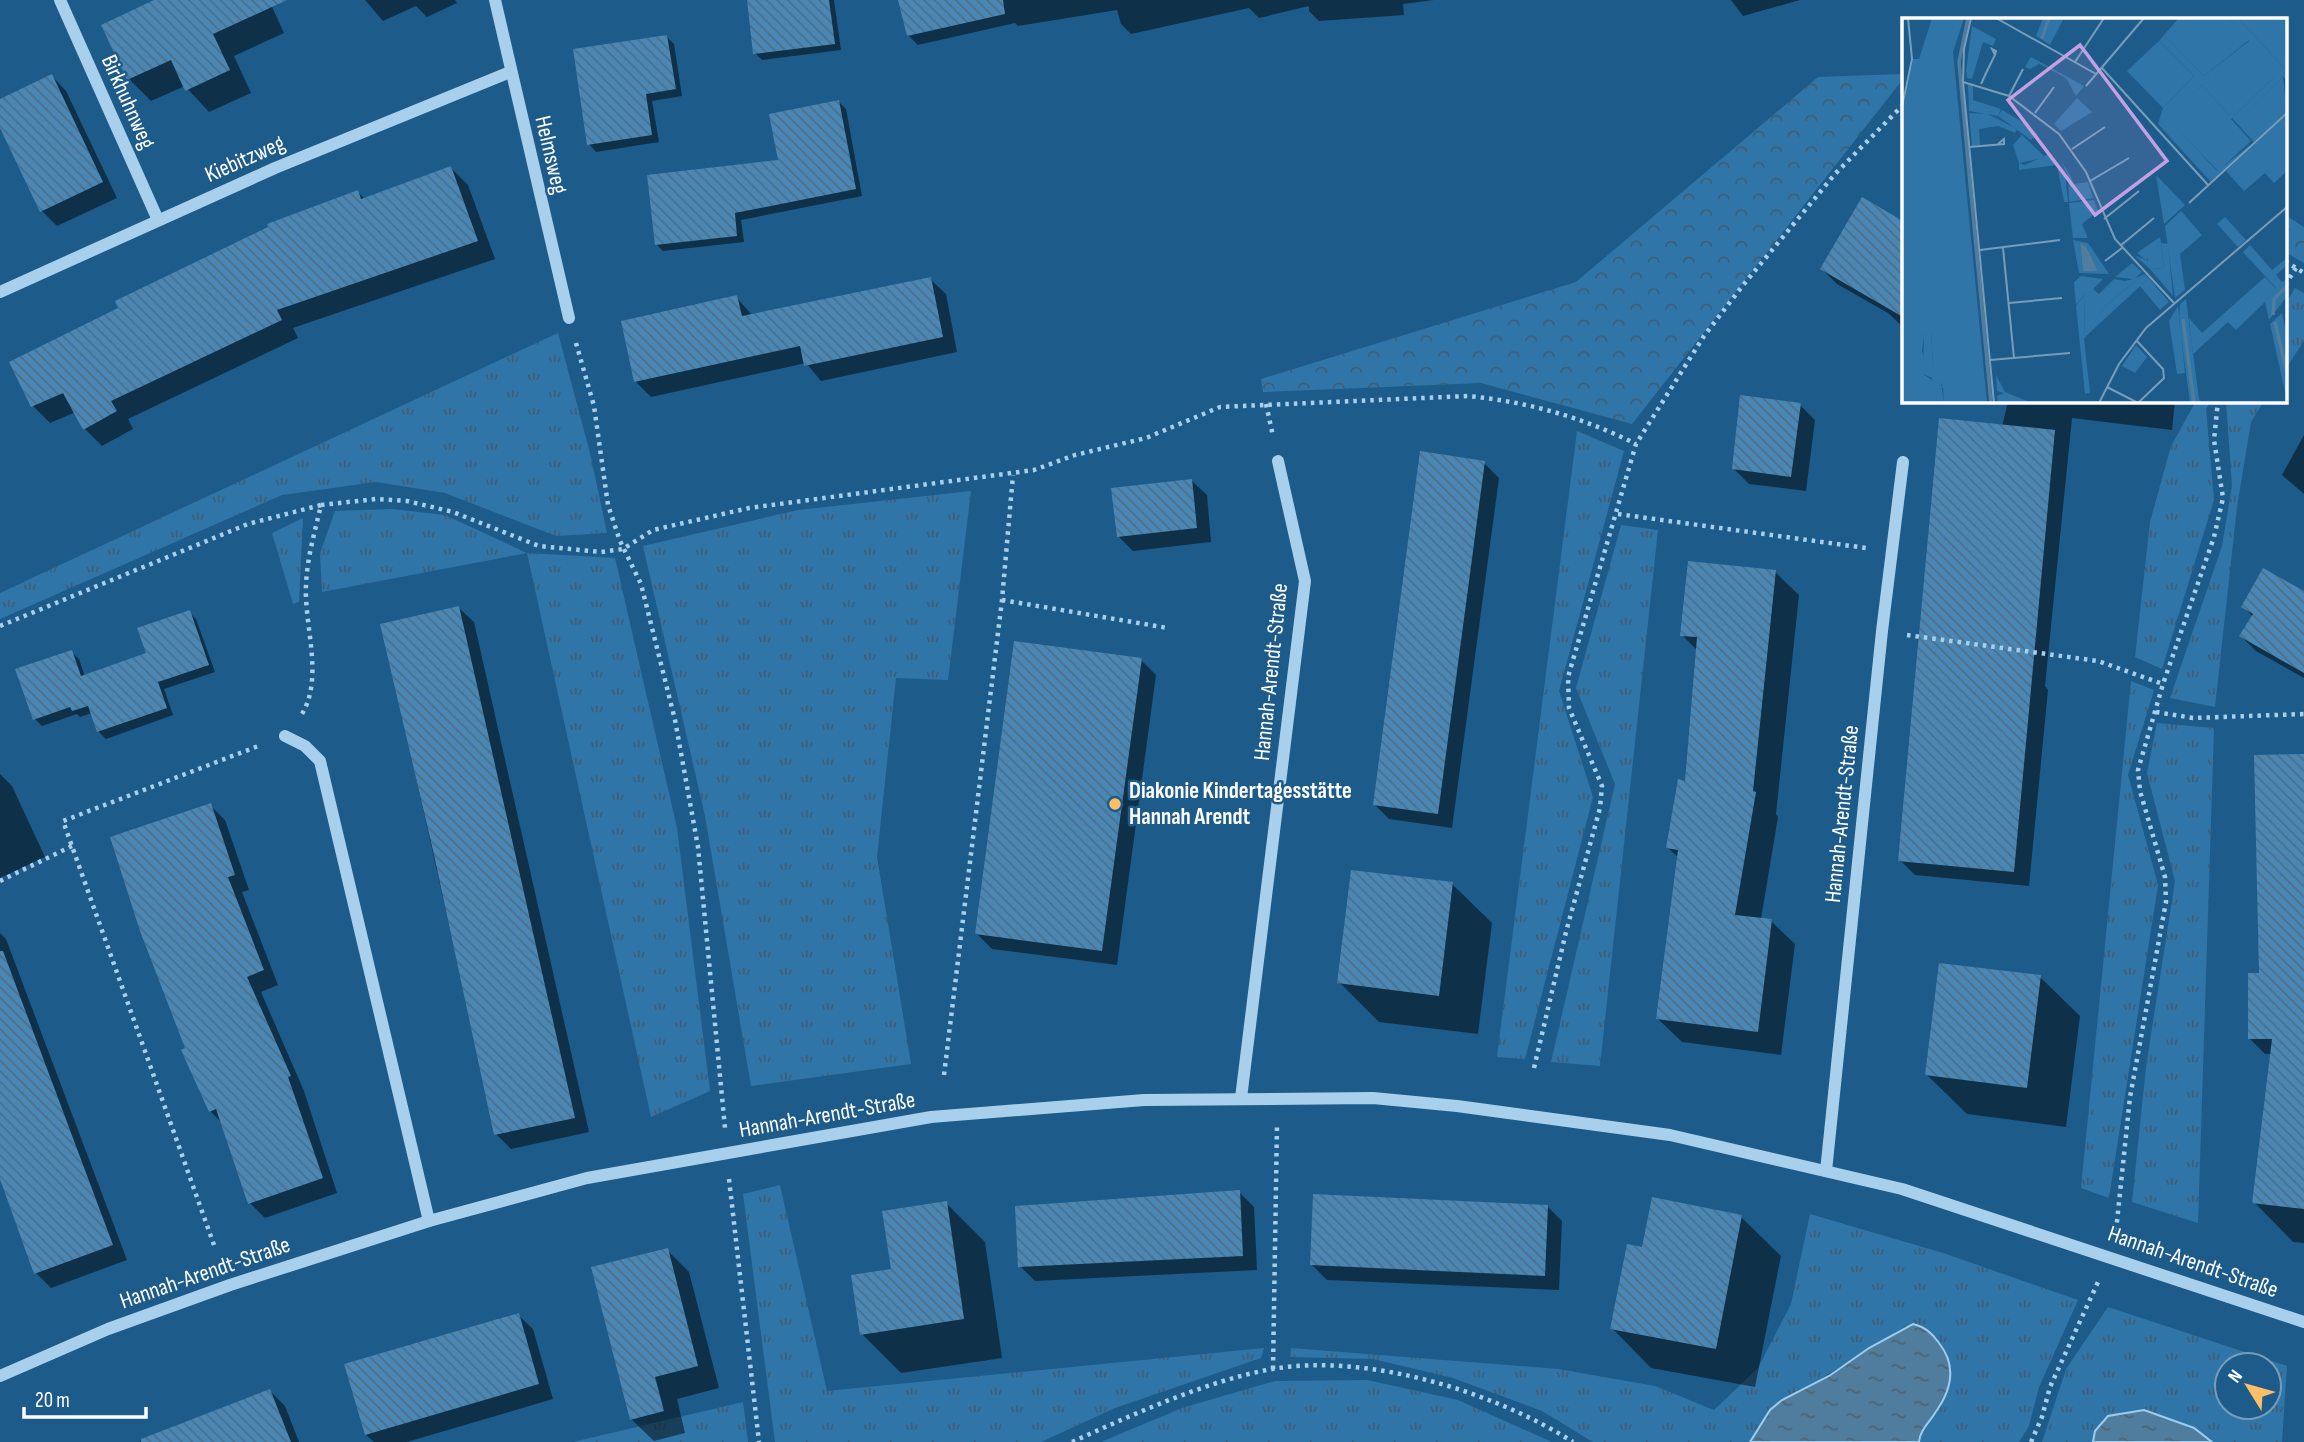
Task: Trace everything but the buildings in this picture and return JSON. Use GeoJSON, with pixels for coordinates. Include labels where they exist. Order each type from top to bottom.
{"type":"FeatureCollection","features":[{"type":"Feature","properties":{"kind":"street","name":"Birkhuhnweg"},"geometry":{"type":"LineString","coordinates":[[60,0],[158,220]]}},
{"type":"Feature","properties":{"kind":"street","name":"Helmsweg"},"geometry":{"type":"LineString","coordinates":[[495,0],[569,318]]}},
{"type":"Feature","properties":{"kind":"street","name":"Kiebitzweg"},"geometry":{"type":"LineString","coordinates":[[0,292],[295,159],[510,72]]}},
{"type":"Feature","properties":{"kind":"street","name":"Hannah-Arendt-Straße"},"geometry":{"type":"LineString","coordinates":[[1241,1098],[1305,581],[1278,461]]}},
{"type":"Feature","properties":{"kind":"street","name":"Hannah-Arendt-Straße"},"geometry":{"type":"LineString","coordinates":[[1826,1171],[1882,631],[1903,462]]}},
{"type":"Feature","properties":{"kind":"street"},"geometry":{"type":"LineString","coordinates":[[285,736],[305,746],[320,761],[429,1221]]}},
{"type":"Feature","properties":{"kind":"street","name":"Hannah-Arendt-Straße"},"geometry":{"type":"LineString","coordinates":[[0,1376],[108,1329],[230,1285],[429,1221],[587,1178],[931,1117],[1144,1100],[1373,1098],[1670,1135],[1902,1189],[2110,1255],[2304,1322]]}},
{"type":"Feature","properties":{"kind":"path"},"geometry":{"type":"LineString","coordinates":[[1534,1068],[1566,932],[1600,808],[1602,786],[1569,708],[1567,692],[1636,444],[1704,335],[1835,174],[1902,106]]}},
{"type":"Feature","properties":{"kind":"path"},"geometry":{"type":"LineString","coordinates":[[2286,262],[2304,273]]}},
{"type":"Feature","properties":{"kind":"path"},"geometry":{"type":"LineString","coordinates":[[2286,283],[2295,268]]}},
{"type":"Feature","properties":{"kind":"path"},"geometry":{"type":"LineString","coordinates":[[569,318],[594,406],[608,505],[623,548],[640,584],[675,720],[698,847],[726,1154],[760,1442]]}},
{"type":"Feature","properties":{"kind":"path"},"geometry":{"type":"LineString","coordinates":[[0,625],[248,524],[321,505],[366,500],[407,501],[453,512],[538,546],[601,552],[623,548],[653,530],[749,508],[1013,475],[1146,438],[1205,411],[1266,404],[1468,396],[1509,400],[1579,419],[1636,444]]}},
{"type":"Feature","properties":{"kind":"path"},"geometry":{"type":"LineString","coordinates":[[2031,1442],[2050,1387],[2110,1255],[2119,1216],[2130,1097],[2166,902],[2165,877],[2140,791],[2138,770],[2163,684],[2214,537],[2223,498],[2214,440],[2218,402]]}},
{"type":"Feature","properties":{"kind":"path"},"geometry":{"type":"LineString","coordinates":[[944,1075],[1002,600],[1013,475]]}},
{"type":"Feature","properties":{"kind":"path"},"geometry":{"type":"LineString","coordinates":[[214,1245],[63,821],[285,736],[304,711],[313,683],[306,619],[306,584],[321,505]]}},
{"type":"Feature","properties":{"kind":"path"},"geometry":{"type":"LineString","coordinates":[[1618,514],[1891,552]]}},
{"type":"Feature","properties":{"kind":"path"},"geometry":{"type":"LineString","coordinates":[[1002,600],[1168,628]]}},
{"type":"Feature","properties":{"kind":"path"},"geometry":{"type":"LineString","coordinates":[[1882,631],[2098,662],[2163,684]]}},
{"type":"Feature","properties":{"kind":"path"},"geometry":{"type":"LineString","coordinates":[[2155,712],[2193,718],[2304,714]]}},
{"type":"Feature","properties":{"kind":"path"},"geometry":{"type":"LineString","coordinates":[[0,881],[72,846]]}},
{"type":"Feature","properties":{"kind":"path"},"geometry":{"type":"LineString","coordinates":[[1273,1369],[1278,1098]]}},
{"type":"Feature","properties":{"kind":"path"},"geometry":{"type":"LineString","coordinates":[[1072,1442],[1171,1401],[1273,1369],[1349,1367],[1421,1378],[1508,1408],[1573,1442]]}},
{"type":"Feature","properties":{"kind":"green space"},"geometry":{"type":"Polygon","coordinates":[[[1902,74],[1902,80],[1632,424],[1481,383],[1263,392],[1261,379],[1576,282],[1818,77],[1902,74]]]}},
{"type":"Feature","properties":{"kind":"green space"},"geometry":{"type":"Polygon","coordinates":[[[2286,216],[2304,227],[2304,263],[2286,253],[2286,216]]]}},
{"type":"Feature","properties":{"kind":"green space"},"geometry":{"type":"Polygon","coordinates":[[[2295,288],[2304,293],[2304,341],[2286,368],[2286,303],[2295,288]]]}},
{"type":"Feature","properties":{"kind":"green space"},"geometry":{"type":"Polygon","coordinates":[[[558,333],[590,453],[607,533],[556,536],[445,493],[376,482],[282,495],[0,619],[0,593],[558,333]]]}},
{"type":"Feature","properties":{"kind":"green space"},"geometry":{"type":"Polygon","coordinates":[[[2195,402],[2210,402],[2206,409],[2214,500],[2162,669],[2135,657],[2150,522],[2171,446],[2195,402]]]}},
{"type":"Feature","properties":{"kind":"green space"},"geometry":{"type":"Polygon","coordinates":[[[2226,402],[2263,402],[2251,422],[2237,507],[2215,707],[2170,698],[2222,546],[2232,486],[2226,402]]]}},
{"type":"Feature","properties":{"kind":"green space"},"geometry":{"type":"Polygon","coordinates":[[[1577,431],[1624,451],[1559,691],[1593,797],[1525,1059],[1497,1057],[1577,431]]]}},
{"type":"Feature","properties":{"kind":"green space"},"geometry":{"type":"Polygon","coordinates":[[[971,491],[948,680],[896,678],[877,857],[911,1064],[751,1086],[705,816],[643,546],[798,510],[971,491]]]}},
{"type":"Feature","properties":{"kind":"green space"},"geometry":{"type":"Polygon","coordinates":[[[392,509],[445,515],[527,553],[322,592],[320,553],[335,511],[392,509]]]}},
{"type":"Feature","properties":{"kind":"green space"},"geometry":{"type":"Polygon","coordinates":[[[303,518],[299,602],[293,604],[272,533],[303,518]]]}},
{"type":"Feature","properties":{"kind":"green space"},"geometry":{"type":"Polygon","coordinates":[[[1621,525],[1658,530],[1600,1066],[1551,1062],[1615,784],[1576,688],[1621,525]]]}},
{"type":"Feature","properties":{"kind":"green space"},"geometry":{"type":"Polygon","coordinates":[[[527,553],[615,558],[677,828],[710,1091],[651,1117],[527,553]]]}},
{"type":"Feature","properties":{"kind":"green space"},"geometry":{"type":"Polygon","coordinates":[[[2131,681],[2154,690],[2128,775],[2158,885],[2109,1198],[2081,1188],[2131,681]]]}},
{"type":"Feature","properties":{"kind":"green space"},"geometry":{"type":"Polygon","coordinates":[[[2157,723],[2214,728],[2198,1223],[2132,1202],[2146,1067],[2175,881],[2147,773],[2157,723]]]}},
{"type":"Feature","properties":{"kind":"green space"},"geometry":{"type":"Polygon","coordinates":[[[780,1185],[827,1391],[1264,1348],[1261,1358],[1115,1408],[1041,1442],[775,1442],[743,1194],[780,1185]]]}},
{"type":"Feature","properties":{"kind":"green space"},"geometry":{"type":"Polygon","coordinates":[[[1810,1214],[1943,1253],[2078,1300],[2039,1387],[2029,1426],[2019,1442],[1919,1442],[1927,1421],[1946,1395],[1950,1373],[1947,1358],[1936,1340],[1926,1333],[1906,1326],[1770,1410],[1750,1442],[1593,1442],[1542,1411],[1453,1378],[1373,1359],[1290,1357],[1291,1348],[1558,1369],[1655,1386],[1714,1410],[1758,1368],[1791,1304],[1810,1214]]]}},
{"type":"Feature","properties":{"kind":"green space"},"geometry":{"type":"Polygon","coordinates":[[[2108,1307],[2241,1351],[2213,1351],[2213,1421],[2283,1421],[2283,1365],[2287,1366],[2282,1442],[2212,1442],[2194,1428],[2144,1410],[2095,1431],[2093,1442],[2042,1442],[2066,1369],[2108,1307]]]}},
{"type":"Feature","properties":{"kind":"green space"},"geometry":{"type":"Polygon","coordinates":[[[1367,1380],[1458,1400],[1552,1442],[1101,1442],[1182,1408],[1275,1381],[1367,1380]]]}},
{"type":"Feature","properties":{"kind":"green space"},"geometry":{"type":"Polygon","coordinates":[[[743,1402],[748,1442],[573,1442],[743,1402]]]}},
{"type":"Feature","properties":{"kind":"water"},"geometry":{"type":"Polygon","coordinates":[[[1913,1324],[1925,1329],[1936,1339],[1945,1352],[1950,1370],[1945,1396],[1923,1430],[1919,1442],[1750,1442],[1770,1410],[1782,1400],[1829,1376],[1869,1348],[1913,1324]]]}},
{"type":"Feature","properties":{"kind":"water"},"geometry":{"type":"Polygon","coordinates":[[[2144,1410],[2194,1428],[2212,1442],[2093,1442],[2095,1431],[2108,1416],[2144,1410]]]}},
{"type":"Feature","properties":{"kind":"place","name":"Diakonie Kindertagesstätte Hannah Arendt"},"geometry":{"type":"Point","coordinates":[1115,804]}}]}
